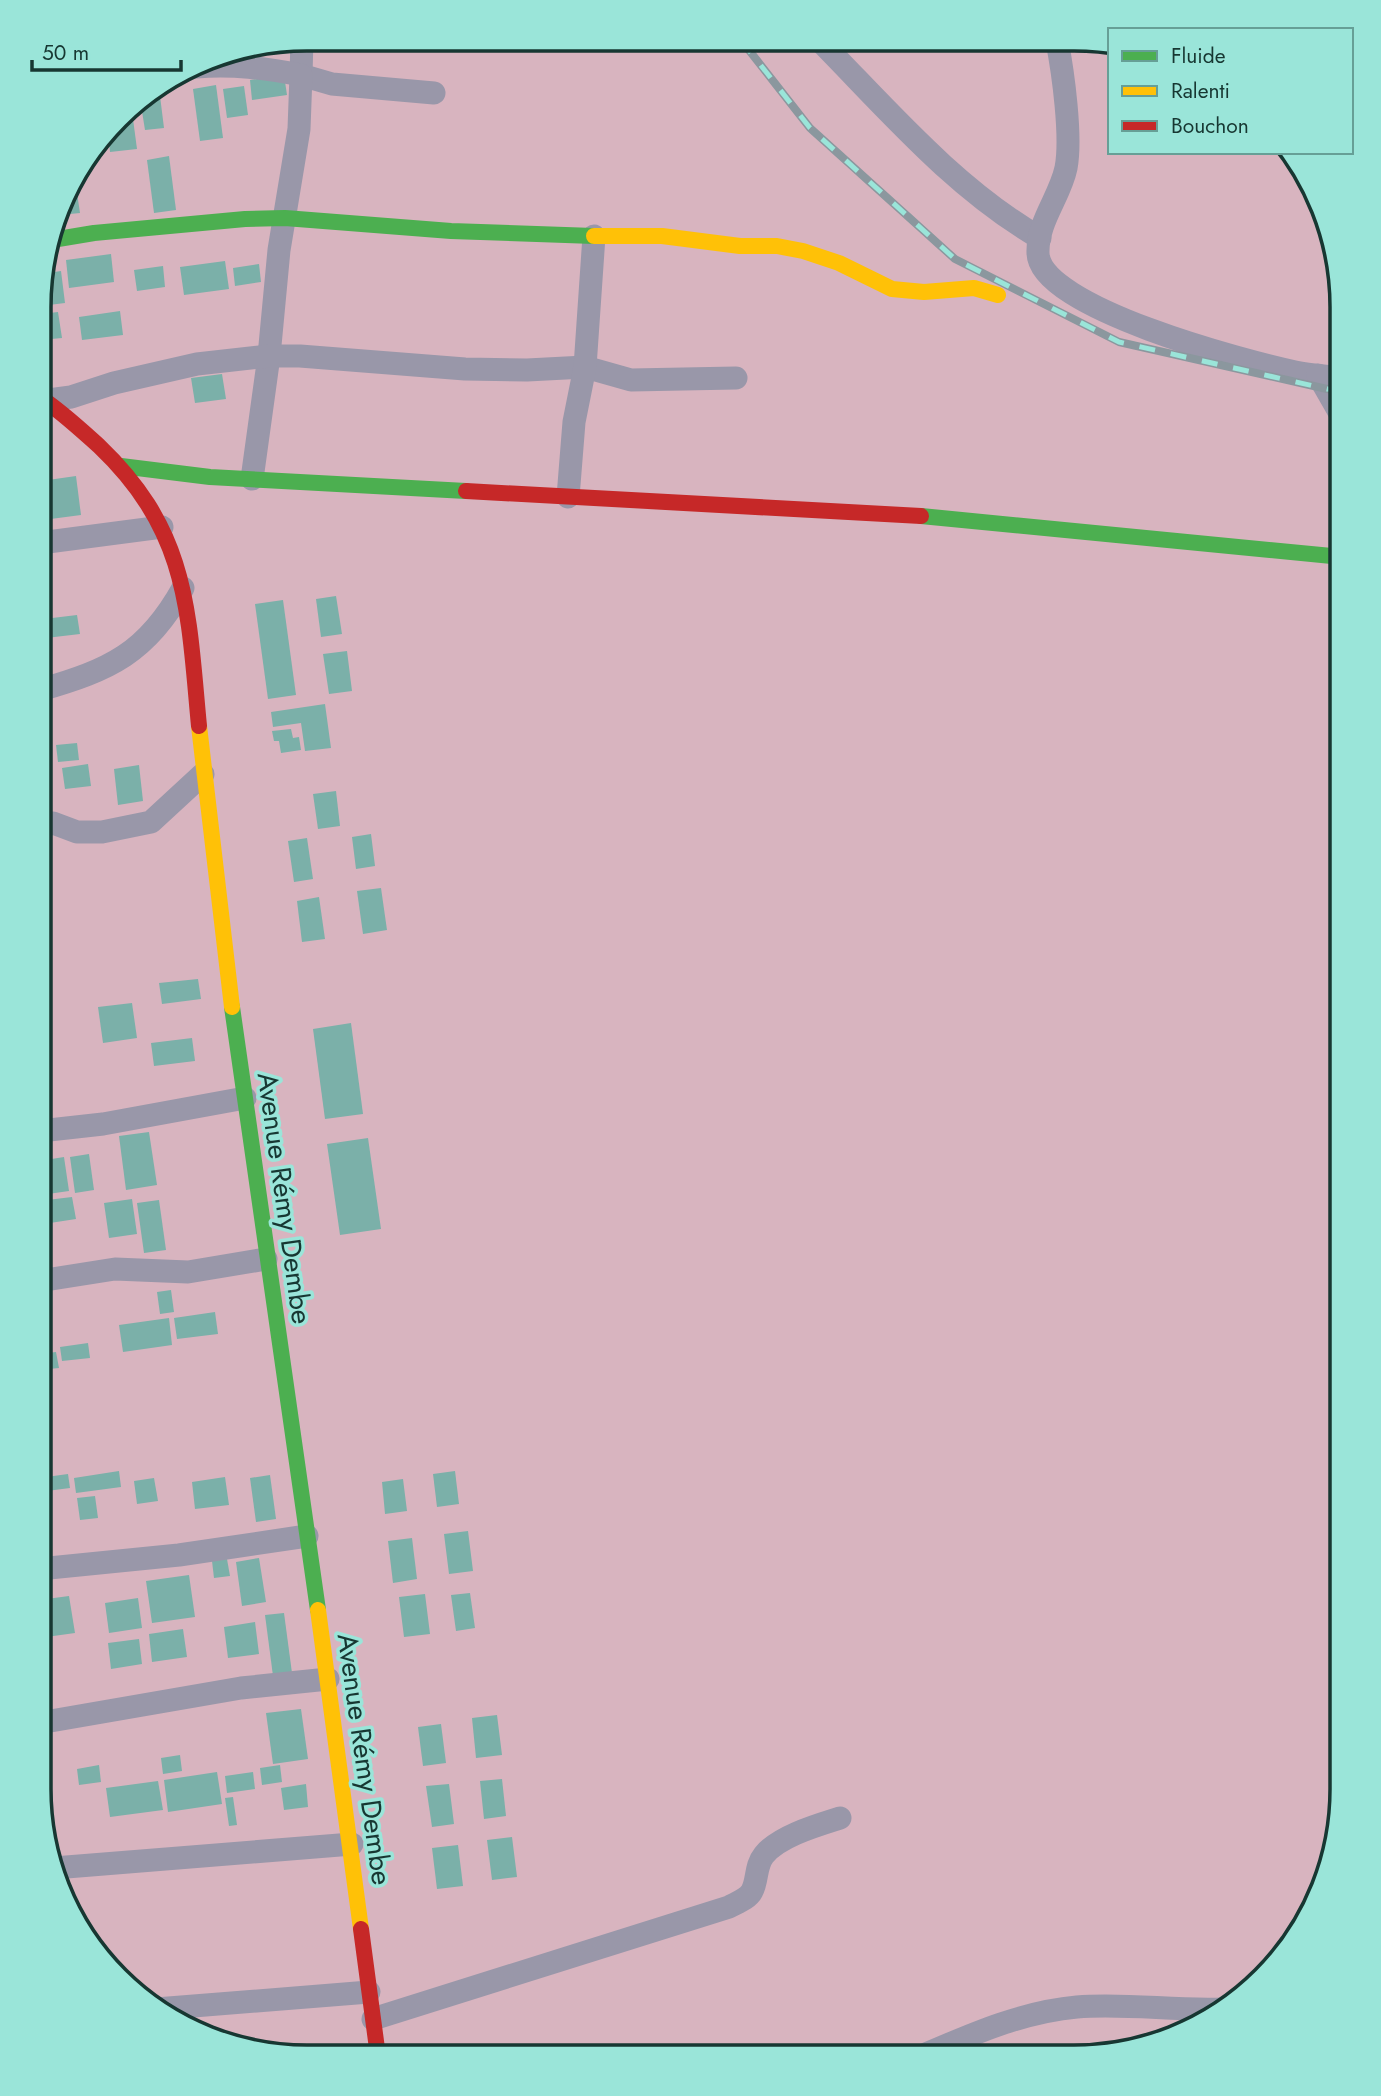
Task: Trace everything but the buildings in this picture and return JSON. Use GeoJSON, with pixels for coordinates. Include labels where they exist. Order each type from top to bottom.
{"type":"FeatureCollection","features":[{"type":"Feature","properties":{"kind":"street"},"geometry":{"type":"LineString","coordinates":[[252,480],[299,129],[302,51]]}},
{"type":"Feature","properties":{"kind":"street"},"geometry":{"type":"LineString","coordinates":[[830,51],[953,175],[984,201],[1040,238]]}},
{"type":"Feature","properties":{"kind":"street"},"geometry":{"type":"LineString","coordinates":[[1059,51],[1063,71],[1068,153],[1062,181],[1040,238],[1039,260],[1047,273],[1091,305],[1178,340],[1283,369],[1330,376]]}},
{"type":"Feature","properties":{"kind":"street"},"geometry":{"type":"LineString","coordinates":[[220,65],[256,66],[332,84],[433,93]]}},
{"type":"Feature","properties":{"kind":"street"},"geometry":{"type":"LineString","coordinates":[[59,239],[245,219],[285,218],[451,231],[662,236],[740,246],[777,246],[803,251],[839,263],[892,289],[924,292],[974,288],[998,295]]}},
{"type":"Feature","properties":{"kind":"street"},"geometry":{"type":"LineString","coordinates":[[568,498],[574,422],[584,367],[594,236]]}},
{"type":"Feature","properties":{"kind":"street"},"geometry":{"type":"LineString","coordinates":[[51,399],[71,397],[114,383],[197,364],[269,356],[465,369],[584,367],[631,380],[736,378]]}},
{"type":"Feature","properties":{"kind":"street"},"geometry":{"type":"LineString","coordinates":[[1318,375],[1330,396]]}},
{"type":"Feature","properties":{"kind":"street","name":"Avenue Rémy Dembe"},"geometry":{"type":"LineString","coordinates":[[51,408],[121,466],[141,490],[162,527],[183,588],[188,614],[203,774],[266,1259],[352,1844],[377,2045]]}},
{"type":"Feature","properties":{"kind":"street"},"geometry":{"type":"LineString","coordinates":[[121,466],[252,480],[959,518],[1330,557]]}},
{"type":"Feature","properties":{"kind":"street"},"geometry":{"type":"LineString","coordinates":[[51,542],[162,527]]}},
{"type":"Feature","properties":{"kind":"street"},"geometry":{"type":"LineString","coordinates":[[51,686],[104,669],[124,657],[169,615],[183,588]]}},
{"type":"Feature","properties":{"kind":"street"},"geometry":{"type":"LineString","coordinates":[[51,823],[77,832],[102,832],[151,822],[203,774]]}},
{"type":"Feature","properties":{"kind":"street"},"geometry":{"type":"LineString","coordinates":[[51,1130],[103,1124],[245,1098]]}},
{"type":"Feature","properties":{"kind":"street"},"geometry":{"type":"LineString","coordinates":[[51,1279],[115,1269],[188,1272],[266,1259]]}},
{"type":"Feature","properties":{"kind":"street"},"geometry":{"type":"LineString","coordinates":[[51,1568],[179,1555],[307,1536]]}},
{"type":"Feature","properties":{"kind":"street"},"geometry":{"type":"LineString","coordinates":[[51,1721],[241,1688],[328,1679]]}},
{"type":"Feature","properties":{"kind":"street"},"geometry":{"type":"LineString","coordinates":[[373,2019],[729,1908],[745,1899],[752,1891],[759,1862],[766,1852],[811,1828],[839,1818]]}},
{"type":"Feature","properties":{"kind":"street"},"geometry":{"type":"LineString","coordinates":[[63,1867],[352,1844]]}},
{"type":"Feature","properties":{"kind":"street"},"geometry":{"type":"LineString","coordinates":[[173,2008],[369,1992]]}},
{"type":"Feature","properties":{"kind":"street"},"geometry":{"type":"LineString","coordinates":[[949,2045],[1012,2020],[1078,2007],[1206,2009]]}},
{"type":"Feature","properties":{"kind":"shaded area"},"geometry":{"type":"Polygon","coordinates":[[[273,53],[1108,53],[1108,154],[1279,154],[1304,193],[1322,240],[1330,290],[1330,1806],[1317,1872],[1304,1903],[1287,1932],[1267,1958],[1243,1982],[1188,2019],[1141,2037],[1091,2045],[290,2045],[224,2032],[193,2019],[164,2002],[138,1982],[114,1958],[77,1903],[59,1856],[51,1806],[51,290],[59,240],[70,209],[94,164],[114,138],[138,114],[193,77],[240,59],[273,53]]]}},
{"type":"Feature","properties":{"kind":"railway"},"geometry":{"type":"LineString","coordinates":[[750,51],[810,128],[955,259],[1119,342],[1330,389]]}},
{"type":"Feature","properties":{"kind":"traffic: fast"},"geometry":{"type":"LineString","coordinates":[[59,239],[245,219],[285,218],[451,231],[594,236]]}},
{"type":"Feature","properties":{"kind":"traffic: fast"},"geometry":{"type":"LineString","coordinates":[[121,466],[210,477],[466,491]]}},
{"type":"Feature","properties":{"kind":"traffic: fast"},"geometry":{"type":"LineString","coordinates":[[921,516],[1330,556]]}},
{"type":"Feature","properties":{"kind":"traffic: fast"},"geometry":{"type":"LineString","coordinates":[[232,1007],[318,1610]]}},
{"type":"Feature","properties":{"kind":"traffic: slow"},"geometry":{"type":"LineString","coordinates":[[594,236],[662,236],[740,246],[777,246],[839,263],[892,289],[924,292],[974,288],[998,295]]}},
{"type":"Feature","properties":{"kind":"traffic: slow"},"geometry":{"type":"LineString","coordinates":[[199,726],[232,1007]]}},
{"type":"Feature","properties":{"kind":"traffic: slow"},"geometry":{"type":"LineString","coordinates":[[318,1610],[361,1929]]}},
{"type":"Feature","properties":{"kind":"traffic: jam"},"geometry":{"type":"LineString","coordinates":[[51,405],[99,446],[129,478],[151,510],[167,542],[179,575],[186,609],[199,726]]}},
{"type":"Feature","properties":{"kind":"traffic: jam"},"geometry":{"type":"LineString","coordinates":[[466,491],[921,516]]}},
{"type":"Feature","properties":{"kind":"traffic: jam"},"geometry":{"type":"LineString","coordinates":[[361,1929],[377,2045]]}}]}
